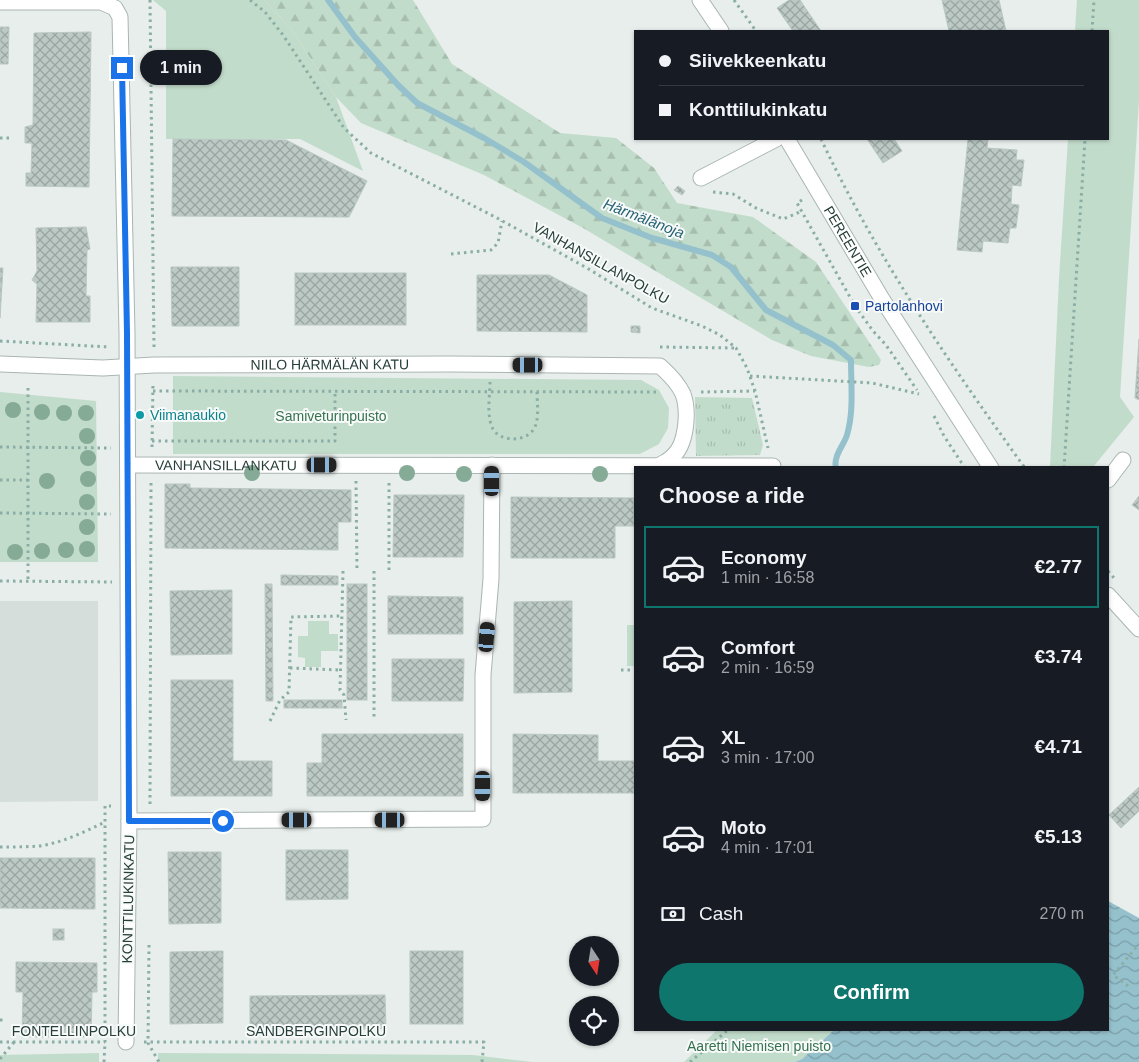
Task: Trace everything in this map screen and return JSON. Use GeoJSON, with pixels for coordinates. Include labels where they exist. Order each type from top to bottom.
{"type":"FeatureCollection","features":[{"type":"Feature","properties":{"kind":"street"},"geometry":{"type":"LineString","coordinates":[[700,0],[720,30]]}},
{"type":"Feature","properties":{"kind":"street","name":"KONTTILUKINKATU"},"geometry":{"type":"LineString","coordinates":[[0,2],[101,2],[115,8],[120,17],[127,324],[128,465],[129,821],[126,1042]]}},
{"type":"Feature","properties":{"kind":"street"},"geometry":{"type":"LineString","coordinates":[[700,178],[774,140]]}},
{"type":"Feature","properties":{"kind":"street","name":"PEREENTIE"},"geometry":{"type":"LineString","coordinates":[[788,140],[882,299],[990,466]]}},
{"type":"Feature","properties":{"kind":"street","name":"NIILO HÄRMÄLÄN KATU"},"geometry":{"type":"LineString","coordinates":[[0,364],[103,368],[154,365],[660,366],[674,379],[682,392]]}},
{"type":"Feature","properties":{"kind":"street"},"geometry":{"type":"LineString","coordinates":[[658,466],[673,457],[682,443],[686,432],[685,403],[682,392]]}},
{"type":"Feature","properties":{"kind":"street"},"geometry":{"type":"LineString","coordinates":[[1109,479],[1123,460]]}},
{"type":"Feature","properties":{"kind":"street","name":"VANHANSILLANKATU"},"geometry":{"type":"LineString","coordinates":[[128,465],[765,466]]}},
{"type":"Feature","properties":{"kind":"street"},"geometry":{"type":"LineString","coordinates":[[129,821],[483,819],[483,675],[492,579],[492,465]]}},
{"type":"Feature","properties":{"kind":"street"},"geometry":{"type":"LineString","coordinates":[[1109,596],[1139,629]]}},
{"type":"Feature","properties":{"kind":"path"},"geometry":{"type":"LineString","coordinates":[[150,0],[154,365],[150,806]]}},
{"type":"Feature","properties":{"kind":"path","name":"VANHANSILLANPOLKU"},"geometry":{"type":"LineString","coordinates":[[250,0],[265,12],[282,35],[344,128],[372,153],[587,268],[652,308],[702,326],[720,335],[736,348],[755,391],[765,466]]}},
{"type":"Feature","properties":{"kind":"path"},"geometry":{"type":"LineString","coordinates":[[734,0],[755,30]]}},
{"type":"Feature","properties":{"kind":"path"},"geometry":{"type":"LineString","coordinates":[[1092,30],[1094,0]]}},
{"type":"Feature","properties":{"kind":"path"},"geometry":{"type":"LineString","coordinates":[[0,138],[11,138]]}},
{"type":"Feature","properties":{"kind":"path"},"geometry":{"type":"LineString","coordinates":[[821,140],[840,180],[900,287],[1023,466]]}},
{"type":"Feature","properties":{"kind":"path"},"geometry":{"type":"LineString","coordinates":[[1064,466],[1085,140]]}},
{"type":"Feature","properties":{"kind":"path"},"geometry":{"type":"LineString","coordinates":[[710,192],[733,194],[756,208],[783,219],[802,211]]}},
{"type":"Feature","properties":{"kind":"path"},"geometry":{"type":"LineString","coordinates":[[451,254],[491,250],[498,243],[502,221]]}},
{"type":"Feature","properties":{"kind":"path"},"geometry":{"type":"LineString","coordinates":[[832,264],[855,306],[886,345],[923,400]]}},
{"type":"Feature","properties":{"kind":"path"},"geometry":{"type":"LineString","coordinates":[[716,347],[736,348]]}},
{"type":"Feature","properties":{"kind":"path"},"geometry":{"type":"LineString","coordinates":[[490,365],[489,419],[493,430],[504,438],[522,438],[534,430],[537,419],[537,392]]}},
{"type":"Feature","properties":{"kind":"path"},"geometry":{"type":"LineString","coordinates":[[750,376],[872,383],[919,394]]}},
{"type":"Feature","properties":{"kind":"path"},"geometry":{"type":"LineString","coordinates":[[28,388],[28,581]]}},
{"type":"Feature","properties":{"kind":"path"},"geometry":{"type":"LineString","coordinates":[[153,390],[755,391]]}},
{"type":"Feature","properties":{"kind":"path"},"geometry":{"type":"LineString","coordinates":[[152,441],[335,441],[335,391]]}},
{"type":"Feature","properties":{"kind":"path"},"geometry":{"type":"LineString","coordinates":[[932,412],[944,436],[964,466]]}},
{"type":"Feature","properties":{"kind":"path"},"geometry":{"type":"LineString","coordinates":[[0,447],[114,448]]}},
{"type":"Feature","properties":{"kind":"path"},"geometry":{"type":"LineString","coordinates":[[0,480],[28,480]]}},
{"type":"Feature","properties":{"kind":"path"},"geometry":{"type":"LineString","coordinates":[[356,480],[357,571]]}},
{"type":"Feature","properties":{"kind":"path"},"geometry":{"type":"LineString","coordinates":[[389,480],[389,570]]}},
{"type":"Feature","properties":{"kind":"path"},"geometry":{"type":"LineString","coordinates":[[0,513],[114,514]]}},
{"type":"Feature","properties":{"kind":"path"},"geometry":{"type":"LineString","coordinates":[[343,571],[340,690],[344,695],[346,720]]}},
{"type":"Feature","properties":{"kind":"path"},"geometry":{"type":"LineString","coordinates":[[374,571],[374,719]]}},
{"type":"Feature","properties":{"kind":"path"},"geometry":{"type":"LineString","coordinates":[[0,581],[151,581]]}},
{"type":"Feature","properties":{"kind":"path"},"geometry":{"type":"LineString","coordinates":[[270,721],[280,700],[289,692],[291,616],[342,616]]}},
{"type":"Feature","properties":{"kind":"path"},"geometry":{"type":"LineString","coordinates":[[290,668],[340,670]]}},
{"type":"Feature","properties":{"kind":"path"},"geometry":{"type":"LineString","coordinates":[[621,670],[634,670]]}},
{"type":"Feature","properties":{"kind":"path"},"geometry":{"type":"LineString","coordinates":[[104,1062],[106,1042],[105,806]]}},
{"type":"Feature","properties":{"kind":"path"},"geometry":{"type":"LineString","coordinates":[[0,847],[40,846],[57,842],[104,822]]}},
{"type":"Feature","properties":{"kind":"path"},"geometry":{"type":"LineString","coordinates":[[1128,986],[1113,975],[1139,944]]}},
{"type":"Feature","properties":{"kind":"path"},"geometry":{"type":"LineString","coordinates":[[149,945],[148,1042],[160,1062]]}},
{"type":"Feature","properties":{"kind":"path"},"geometry":{"type":"LineString","coordinates":[[0,1020],[5,1020]]}},
{"type":"Feature","properties":{"kind":"path"},"geometry":{"type":"LineString","coordinates":[[690,1062],[727,1031]]}},
{"type":"Feature","properties":{"kind":"path","name":"FONTELLINPOLKU"},"geometry":{"type":"LineString","coordinates":[[0,1042],[148,1042]]}},
{"type":"Feature","properties":{"kind":"path"},"geometry":{"type":"LineString","coordinates":[[0,1059],[14,1042]]}},
{"type":"Feature","properties":{"kind":"path","name":"SANDBERGINPOLKU"},"geometry":{"type":"LineString","coordinates":[[148,1042],[484,1042],[482,1062]]}},
{"type":"Feature","properties":{"kind":"shaded area"},"geometry":{"type":"Polygon","coordinates":[[[0,601],[98,601],[98,801],[0,802],[0,601]]]}},
{"type":"Feature","properties":{"kind":"green space"},"geometry":{"type":"Polygon","coordinates":[[[153,0],[264,0],[291,29],[336,97],[363,171],[300,139],[166,139],[166,11],[153,0]]]}},
{"type":"Feature","properties":{"kind":"green space"},"geometry":{"type":"Polygon","coordinates":[[[264,0],[413,0],[452,64],[560,133],[616,138],[654,168],[677,203],[753,217],[816,262],[881,360],[879,365],[869,367],[811,356],[772,340],[583,228],[484,175],[361,123],[336,97],[291,29],[264,0]]]}},
{"type":"Feature","properties":{"kind":"green space"},"geometry":{"type":"Polygon","coordinates":[[[1077,0],[1139,0],[1139,100],[1120,397],[1134,417],[1094,466],[1050,466],[1068,140],[1109,140],[1109,30],[1075,30],[1077,0]]]}},
{"type":"Feature","properties":{"kind":"green space","name":"Samiveturinpuisto"},"geometry":{"type":"Polygon","coordinates":[[[173,376],[641,380],[659,390],[669,408],[668,428],[659,444],[640,454],[173,454],[173,376]]]}},
{"type":"Feature","properties":{"kind":"green space"},"geometry":{"type":"Polygon","coordinates":[[[0,392],[96,401],[98,562],[0,562],[0,392]]]}},
{"type":"Feature","properties":{"kind":"green space"},"geometry":{"type":"Polygon","coordinates":[[[695,397],[752,398],[763,445],[760,455],[696,456],[695,397]]]}},
{"type":"Feature","properties":{"kind":"green space"},"geometry":{"type":"Polygon","coordinates":[[[308,621],[329,621],[329,634],[338,634],[338,651],[321,651],[321,667],[305,667],[305,658],[298,657],[298,636],[308,636],[308,621]]]}},
{"type":"Feature","properties":{"kind":"green space"},"geometry":{"type":"Polygon","coordinates":[[[627,625],[634,625],[634,666],[627,666],[627,625]]]}},
{"type":"Feature","properties":{"kind":"green space","name":"Aaretti Niemisen puisto"},"geometry":{"type":"Polygon","coordinates":[[[716,1031],[833,1031],[802,1059],[795,1062],[684,1062],[716,1031]]]}},
{"type":"Feature","properties":{"kind":"green space"},"geometry":{"type":"Polygon","coordinates":[[[99,1053],[99,1062],[0,1062],[0,1055],[99,1053]]]}},
{"type":"Feature","properties":{"kind":"green space"},"geometry":{"type":"Polygon","coordinates":[[[158,1053],[473,1055],[532,1062],[158,1062],[158,1053]]]}},
{"type":"Feature","properties":{"kind":"water"},"geometry":{"type":"Polygon","coordinates":[[[1109,902],[1139,918],[1139,1062],[795,1062],[802,1059],[833,1031],[1109,1031],[1109,902]]]}},
{"type":"Feature","properties":{"kind":"building"},"geometry":{"type":"Polygon","coordinates":[[[789,0],[800,0],[820,30],[792,30],[777,8],[789,0]]]}},
{"type":"Feature","properties":{"kind":"building"},"geometry":{"type":"Polygon","coordinates":[[[942,0],[999,0],[1006,30],[949,30],[942,0]]]}},
{"type":"Feature","properties":{"kind":"building"},"geometry":{"type":"Polygon","coordinates":[[[0,27],[9,27],[8,64],[0,64],[0,27]]]}},
{"type":"Feature","properties":{"kind":"building"},"geometry":{"type":"Polygon","coordinates":[[[91,32],[89,187],[26,186],[26,173],[31,173],[32,143],[25,143],[25,127],[33,125],[34,33],[91,32]]]}},
{"type":"Feature","properties":{"kind":"building"},"geometry":{"type":"Polygon","coordinates":[[[173,139],[286,140],[367,181],[349,217],[172,216],[173,139]]]}},
{"type":"Feature","properties":{"kind":"building"},"geometry":{"type":"Polygon","coordinates":[[[868,140],[895,140],[902,151],[883,163],[868,140]]]}},
{"type":"Feature","properties":{"kind":"building"},"geometry":{"type":"Polygon","coordinates":[[[968,140],[988,140],[987,148],[1017,150],[1016,160],[1024,160],[1021,186],[1012,185],[1011,204],[1019,205],[1016,228],[1010,228],[1008,243],[983,241],[982,252],[957,250],[968,140]]]}},
{"type":"Feature","properties":{"kind":"building"},"geometry":{"type":"Polygon","coordinates":[[[678,186],[685,191],[682,195],[674,190],[678,186]]]}},
{"type":"Feature","properties":{"kind":"building"},"geometry":{"type":"Polygon","coordinates":[[[86,227],[90,249],[87,250],[86,296],[90,296],[90,322],[36,322],[37,284],[32,280],[37,271],[36,228],[86,227]]]}},
{"type":"Feature","properties":{"kind":"building"},"geometry":{"type":"Polygon","coordinates":[[[171,267],[239,267],[239,326],[172,326],[171,267]]]}},
{"type":"Feature","properties":{"kind":"building"},"geometry":{"type":"Polygon","coordinates":[[[0,268],[3,268],[0,318],[0,268]]]}},
{"type":"Feature","properties":{"kind":"building"},"geometry":{"type":"Polygon","coordinates":[[[295,273],[406,273],[406,325],[295,325],[295,273]]]}},
{"type":"Feature","properties":{"kind":"building"},"geometry":{"type":"Polygon","coordinates":[[[477,275],[549,275],[587,295],[587,332],[477,331],[477,275]]]}},
{"type":"Feature","properties":{"kind":"building"},"geometry":{"type":"Polygon","coordinates":[[[631,326],[640,326],[640,333],[631,332],[631,326]]]}},
{"type":"Feature","properties":{"kind":"building"},"geometry":{"type":"Polygon","coordinates":[[[1139,339],[1139,400],[1135,398],[1139,339]]]}},
{"type":"Feature","properties":{"kind":"building"},"geometry":{"type":"Polygon","coordinates":[[[165,484],[190,484],[190,488],[351,490],[351,522],[338,522],[338,550],[165,548],[165,484]]]}},
{"type":"Feature","properties":{"kind":"building"},"geometry":{"type":"Polygon","coordinates":[[[394,495],[464,495],[463,557],[393,557],[394,495]]]}},
{"type":"Feature","properties":{"kind":"building"},"geometry":{"type":"Polygon","coordinates":[[[1139,496],[1139,510],[1132,505],[1139,496]]]}},
{"type":"Feature","properties":{"kind":"building"},"geometry":{"type":"Polygon","coordinates":[[[511,497],[634,498],[634,526],[615,526],[615,558],[511,558],[511,497]]]}},
{"type":"Feature","properties":{"kind":"building"},"geometry":{"type":"Polygon","coordinates":[[[281,575],[338,576],[338,585],[281,585],[281,575]]]}},
{"type":"Feature","properties":{"kind":"building"},"geometry":{"type":"Polygon","coordinates":[[[265,584],[272,584],[273,701],[266,701],[265,584]]]}},
{"type":"Feature","properties":{"kind":"building"},"geometry":{"type":"Polygon","coordinates":[[[347,584],[367,584],[367,700],[347,700],[347,584]]]}},
{"type":"Feature","properties":{"kind":"building"},"geometry":{"type":"Polygon","coordinates":[[[232,590],[232,654],[171,655],[170,591],[232,590]]]}},
{"type":"Feature","properties":{"kind":"building"},"geometry":{"type":"Polygon","coordinates":[[[388,596],[463,597],[463,634],[388,634],[388,596]]]}},
{"type":"Feature","properties":{"kind":"building"},"geometry":{"type":"Polygon","coordinates":[[[572,601],[572,692],[514,693],[514,602],[572,601]]]}},
{"type":"Feature","properties":{"kind":"building"},"geometry":{"type":"Polygon","coordinates":[[[392,659],[464,659],[463,701],[392,701],[392,659]]]}},
{"type":"Feature","properties":{"kind":"building"},"geometry":{"type":"Polygon","coordinates":[[[171,680],[233,680],[233,761],[272,761],[272,796],[171,796],[171,680]]]}},
{"type":"Feature","properties":{"kind":"building"},"geometry":{"type":"Polygon","coordinates":[[[284,700],[342,700],[342,708],[284,708],[284,700]]]}},
{"type":"Feature","properties":{"kind":"building"},"geometry":{"type":"Polygon","coordinates":[[[322,734],[463,734],[463,796],[307,796],[307,763],[322,763],[322,734]]]}},
{"type":"Feature","properties":{"kind":"building"},"geometry":{"type":"Polygon","coordinates":[[[513,734],[598,735],[598,761],[634,761],[634,793],[513,793],[513,734]]]}},
{"type":"Feature","properties":{"kind":"building"},"geometry":{"type":"Polygon","coordinates":[[[1139,787],[1139,811],[1121,828],[1109,815],[1139,787]]]}},
{"type":"Feature","properties":{"kind":"building"},"geometry":{"type":"Polygon","coordinates":[[[286,850],[348,850],[348,899],[286,900],[286,850]]]}},
{"type":"Feature","properties":{"kind":"building"},"geometry":{"type":"Polygon","coordinates":[[[168,852],[221,852],[221,923],[169,924],[168,852]]]}},
{"type":"Feature","properties":{"kind":"building"},"geometry":{"type":"Polygon","coordinates":[[[0,858],[95,858],[95,909],[0,908],[0,858]]]}},
{"type":"Feature","properties":{"kind":"building"},"geometry":{"type":"Polygon","coordinates":[[[53,929],[64,929],[64,940],[53,940],[53,929]]]}},
{"type":"Feature","properties":{"kind":"building"},"geometry":{"type":"Polygon","coordinates":[[[223,951],[223,1023],[170,1024],[170,952],[223,951]]]}},
{"type":"Feature","properties":{"kind":"building"},"geometry":{"type":"Polygon","coordinates":[[[410,951],[463,951],[463,1024],[410,1024],[410,951]]]}},
{"type":"Feature","properties":{"kind":"building"},"geometry":{"type":"Polygon","coordinates":[[[16,962],[97,963],[97,992],[92,992],[91,1037],[22,1037],[23,992],[16,992],[16,962]]]}},
{"type":"Feature","properties":{"kind":"building"},"geometry":{"type":"Polygon","coordinates":[[[385,995],[386,1029],[250,1029],[250,996],[385,995]]]}},
{"type":"Feature","properties":{"kind":"waterway","name":"Härmälänoja"},"geometry":{"type":"LineString","coordinates":[[328,0],[355,37],[398,85],[417,103],[484,138],[524,162],[602,218],[652,238],[712,255],[731,267],[766,310],[833,345],[851,360],[851,417],[847,435],[836,459],[836,466]]}},
{"type":"Feature","properties":{"kind":"place","name":"Partolanhovi"},"geometry":{"type":"Point","coordinates":[855,306]}},
{"type":"Feature","properties":{"kind":"place","name":"Viimanaukio"},"geometry":{"type":"Point","coordinates":[140,415]}},
{"type":"Feature","properties":{"kind":"route"},"geometry":{"type":"LineString","coordinates":[[122,68],[127,333],[129,821],[223,821]]}}]}
